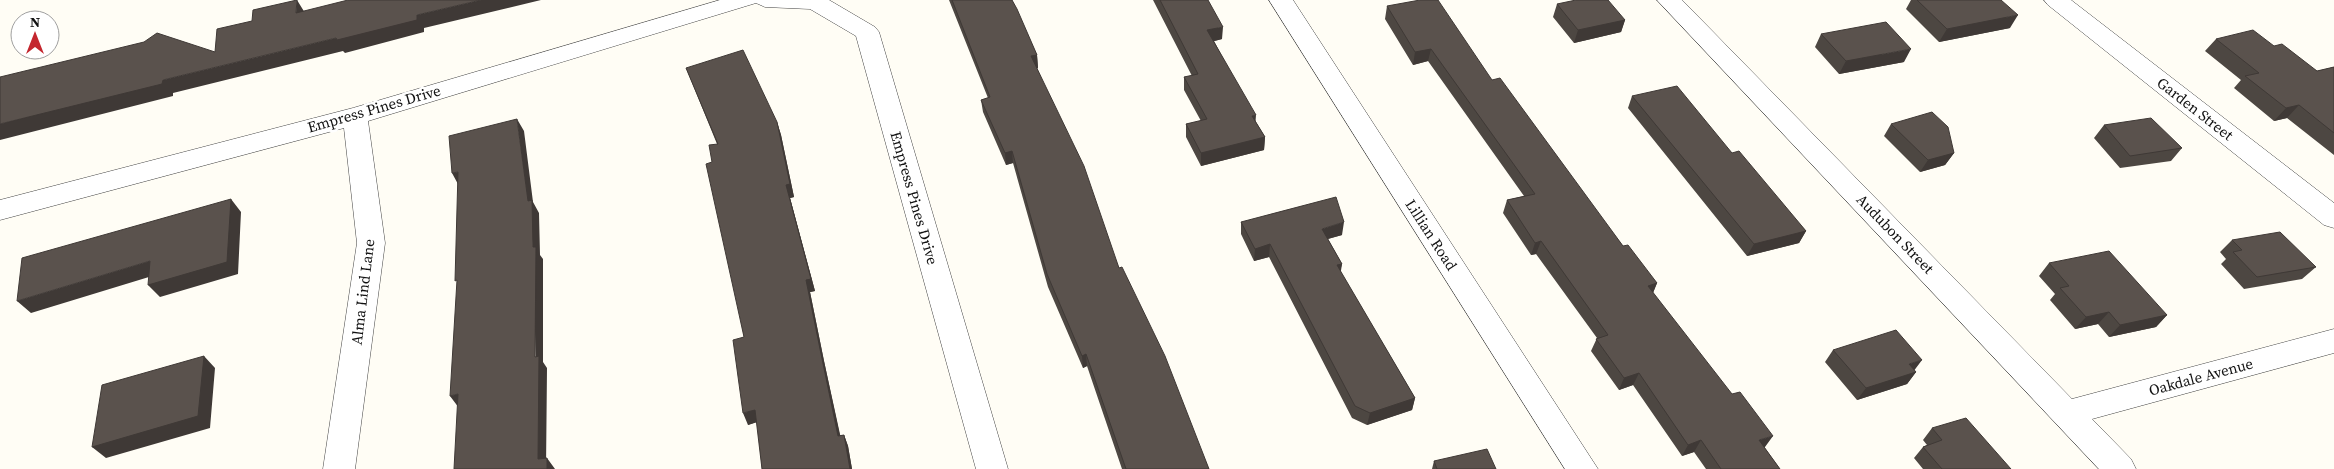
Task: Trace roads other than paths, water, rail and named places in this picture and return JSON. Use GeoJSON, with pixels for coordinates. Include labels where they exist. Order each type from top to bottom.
{"type":"FeatureCollection","features":[{"type":"Feature","properties":{"kind":"street","name":"Empress Pines Drive"},"geometry":{"type":"LineString","coordinates":[[0,210],[356,116],[746,0]]}},
{"type":"Feature","properties":{"kind":"street","name":"Empress Pines Drive"},"geometry":{"type":"LineString","coordinates":[[765,0],[815,2],[866,32],[992,469]]}},
{"type":"Feature","properties":{"kind":"street","name":"Lillian Road"},"geometry":{"type":"LineString","coordinates":[[1281,0],[1582,469]]}},
{"type":"Feature","properties":{"kind":"street","name":"Garden Street"},"geometry":{"type":"LineString","coordinates":[[2056,0],[2334,218]]}},
{"type":"Feature","properties":{"kind":"street","name":"Audubon Street"},"geometry":{"type":"LineString","coordinates":[[1677,1],[2120,469]]}},
{"type":"Feature","properties":{"kind":"street","name":"Alma Lind Lane"},"geometry":{"type":"LineString","coordinates":[[338,469],[371,243],[356,116]]}},
{"type":"Feature","properties":{"kind":"street","name":"Oakdale Avenue"},"geometry":{"type":"LineString","coordinates":[[2067,413],[2334,341]]}}]}
